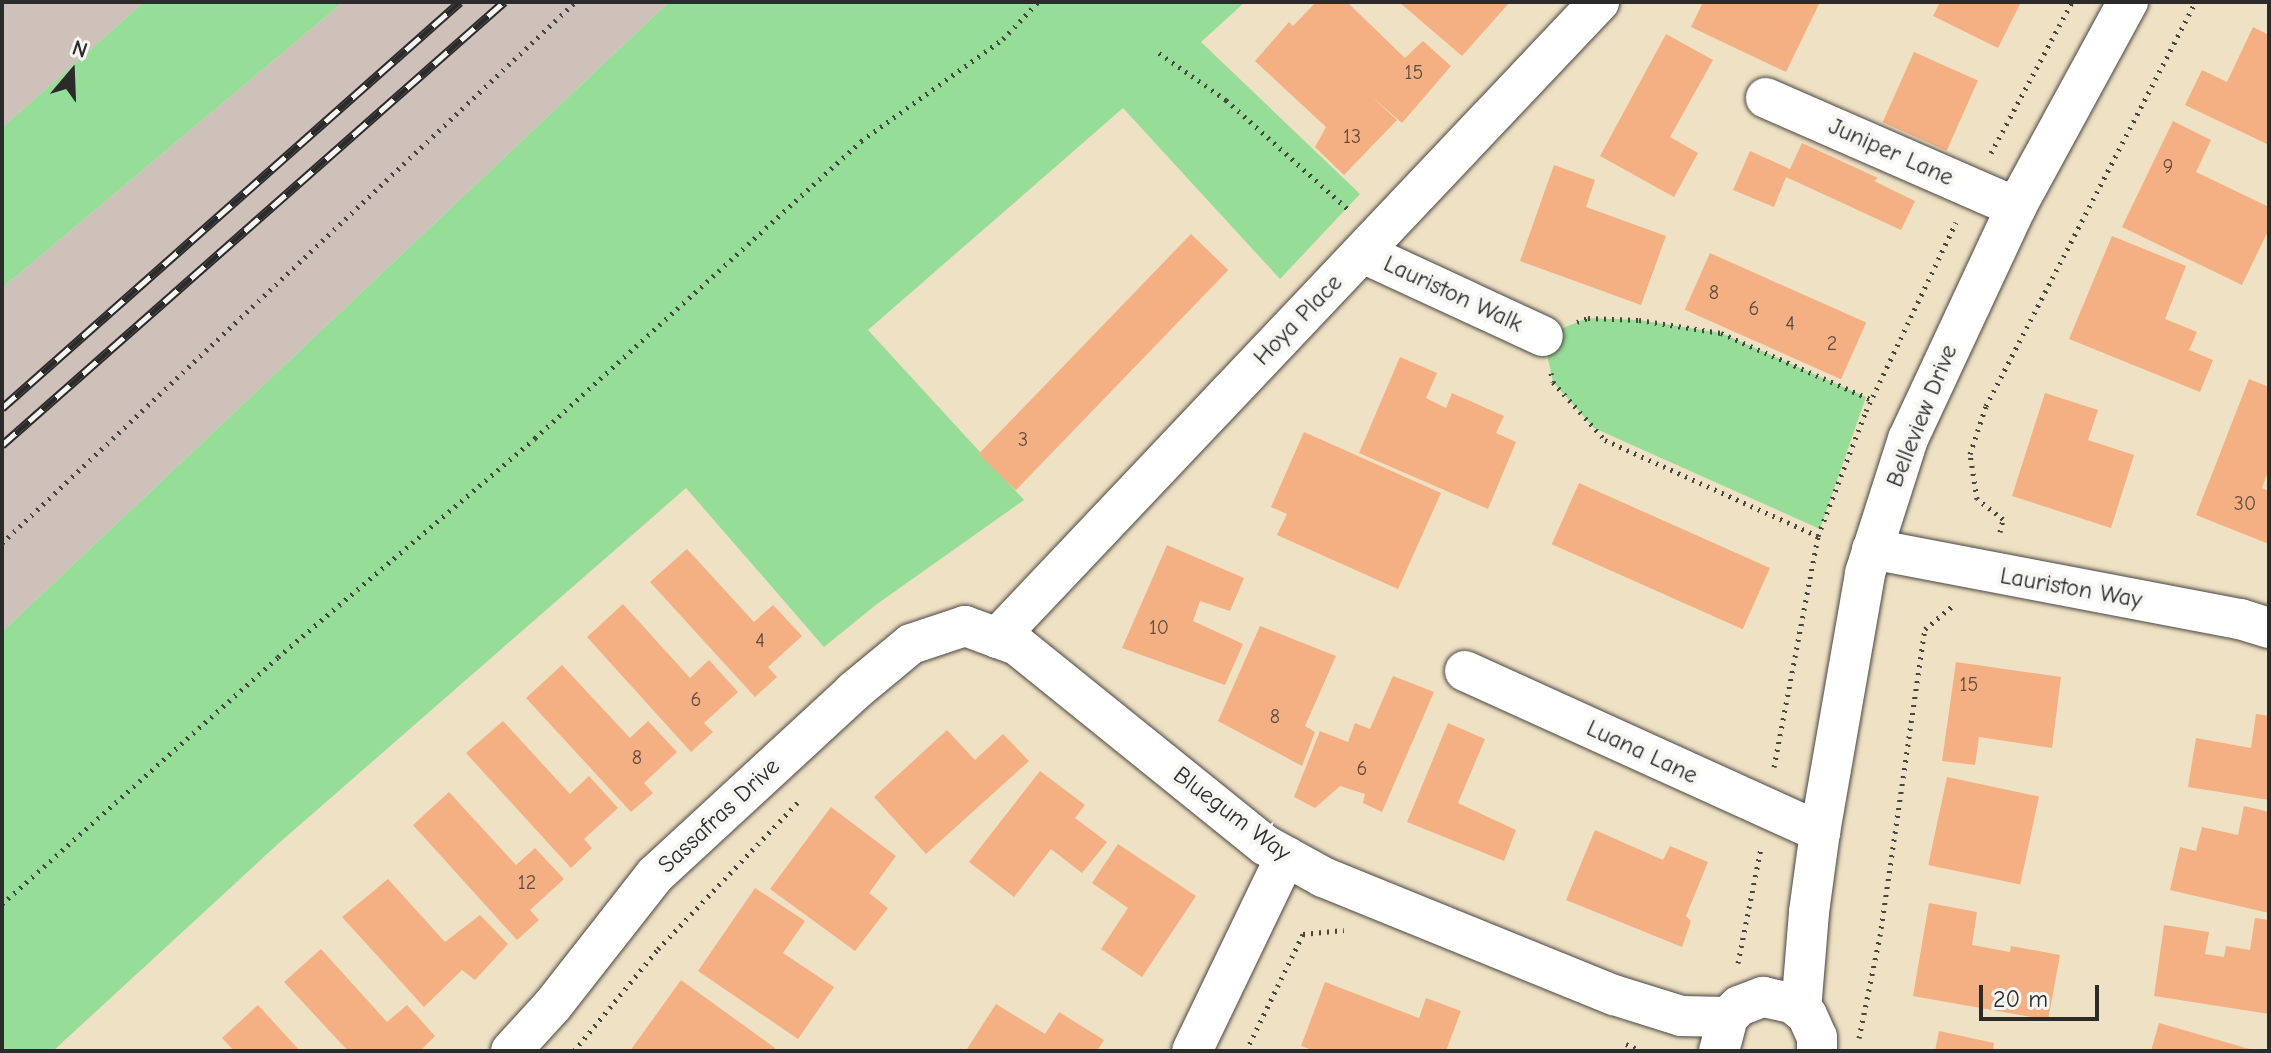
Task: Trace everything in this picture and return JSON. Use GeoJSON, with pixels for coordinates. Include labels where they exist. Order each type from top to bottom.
{"type":"FeatureCollection","features":[{"type":"Feature","properties":{"kind":"street","name":"Hoya Place"},"geometry":{"type":"LineString","coordinates":[[981,632],[1363,253],[1599,2]]}},
{"type":"Feature","properties":{"kind":"street","name":"Belleview Drive"},"geometry":{"type":"LineString","coordinates":[[1801,1010],[1809,912],[1820,832],[1865,573],[1872,549],[1908,439],[2016,207],[2128,2]]}},
{"type":"Feature","properties":{"kind":"street","name":"Juniper Lane"},"geometry":{"type":"LineString","coordinates":[[1766,98],[2016,207]]}},
{"type":"Feature","properties":{"kind":"street","name":"Lauriston Walk"},"geometry":{"type":"LineString","coordinates":[[1363,253],[1543,336]]}},
{"type":"Feature","properties":{"kind":"street","name":"Lauriston Way"},"geometry":{"type":"LineString","coordinates":[[1872,549],[2240,619],[2269,628]]}},
{"type":"Feature","properties":{"kind":"street","name":"Bluegum Way"},"geometry":{"type":"LineString","coordinates":[[981,632],[1017,645],[1265,845],[1323,877],[1614,995],[1681,1016],[1724,1034]]}},
{"type":"Feature","properties":{"kind":"street","name":"Sassafras Drive"},"geometry":{"type":"LineString","coordinates":[[511,1051],[553,1005],[655,875],[853,692],[911,644],[981,632]]}},
{"type":"Feature","properties":{"kind":"street","name":"Luana Lane"},"geometry":{"type":"LineString","coordinates":[[1465,671],[1820,832]]}},
{"type":"Feature","properties":{"kind":"street"},"geometry":{"type":"LineString","coordinates":[[1192,1051],[1286,856]]}},
{"type":"Feature","properties":{"kind":"street","name":"Belleview Drive"},"geometry":{"type":"LineString","coordinates":[[1763,997],[1789,959],[1809,912]]}},
{"type":"Feature","properties":{"kind":"street","name":"Bluegum Way"},"geometry":{"type":"LineString","coordinates":[[1614,995],[1709,1051]]}},
{"type":"Feature","properties":{"kind":"street"},"geometry":{"type":"LineString","coordinates":[[1724,1034],[1739,1006],[1763,997],[1792,1003],[1801,1010],[1817,1037],[1817,1051]]}},
{"type":"Feature","properties":{"kind":"path"},"geometry":{"type":"LineString","coordinates":[[2,543],[575,2]]}},
{"type":"Feature","properties":{"kind":"path"},"geometry":{"type":"LineString","coordinates":[[2,904],[278,657],[535,438],[861,141],[1003,39],[1038,2]]}},
{"type":"Feature","properties":{"kind":"path"},"geometry":{"type":"LineString","coordinates":[[1857,1051],[1880,936],[1925,629],[1962,599],[1985,603],[1988,573],[2003,519],[1977,499],[1970,454],[1986,406],[2195,2]]}},
{"type":"Feature","properties":{"kind":"path"},"geometry":{"type":"LineString","coordinates":[[1159,53],[1226,100],[1351,213]]}},
{"type":"Feature","properties":{"kind":"path"},"geometry":{"type":"LineString","coordinates":[[1818,536],[1605,440],[1553,382],[1543,336],[1588,318],[1639,320],[1721,333],[1872,400]]}},
{"type":"Feature","properties":{"kind":"path"},"geometry":{"type":"LineString","coordinates":[[574,1051],[658,949],[808,791]]}},
{"type":"Feature","properties":{"kind":"path"},"geometry":{"type":"LineString","coordinates":[[1246,1051],[1303,934],[1357,929]]}},
{"type":"Feature","properties":{"kind":"path"},"geometry":{"type":"LineString","coordinates":[[1248,935],[1293,956]]}},
{"type":"Feature","properties":{"kind":"path"},"geometry":{"type":"LineString","coordinates":[[1613,1039],[1642,1051]]}},
{"type":"Feature","properties":{"kind":"shaded area"},"geometry":{"type":"Polygon","coordinates":[[[2,2],[144,2],[2,128],[2,2]]]}},
{"type":"Feature","properties":{"kind":"shaded area"},"geometry":{"type":"Polygon","coordinates":[[[343,2],[669,2],[2,632],[2,288],[343,2]]]}},
{"type":"Feature","properties":{"kind":"green space"},"geometry":{"type":"Polygon","coordinates":[[[144,2],[343,2],[2,288],[2,128],[144,2]]]}},
{"type":"Feature","properties":{"kind":"green space"},"geometry":{"type":"Polygon","coordinates":[[[669,2],[1245,2],[1201,42],[1360,194],[1280,279],[1123,108],[868,330],[1024,500],[877,604],[824,647],[686,488],[279,843],[53,1051],[2,1051],[2,632],[669,2]]]}},
{"type":"Feature","properties":{"kind":"green space"},"geometry":{"type":"Polygon","coordinates":[[[1588,318],[1639,320],[1721,333],[1866,397],[1820,529],[1594,428],[1553,382],[1543,336],[1588,318]]]}},
{"type":"Feature","properties":{"kind":"building"},"geometry":{"type":"Polygon","coordinates":[[[1316,2],[1347,2],[1405,58],[1423,41],[1451,66],[1402,123],[1371,96],[1397,120],[1344,175],[1315,147],[1326,127],[1255,61],[1289,22],[1293,26],[1316,2]]]}},
{"type":"Feature","properties":{"kind":"building"},"geometry":{"type":"Polygon","coordinates":[[[1399,2],[1510,2],[1462,56],[1399,2]]]}},
{"type":"Feature","properties":{"kind":"building"},"geometry":{"type":"Polygon","coordinates":[[[1703,2],[1820,2],[1786,72],[1691,27],[1703,2]]]}},
{"type":"Feature","properties":{"kind":"building"},"geometry":{"type":"Polygon","coordinates":[[[1940,2],[2021,2],[1998,48],[1933,16],[1940,2]]]}},
{"type":"Feature","properties":{"kind":"building"},"geometry":{"type":"Polygon","coordinates":[[[2253,27],[2269,35],[2269,145],[2185,105],[2202,70],[2227,82],[2253,27]]]}},
{"type":"Feature","properties":{"kind":"building"},"geometry":{"type":"Polygon","coordinates":[[[1666,34],[1713,60],[1670,137],[1698,153],[1674,197],[1600,156],[1666,34]]]}},
{"type":"Feature","properties":{"kind":"building"},"geometry":{"type":"Polygon","coordinates":[[[1914,52],[1978,80],[1947,151],[1883,122],[1914,52]]]}},
{"type":"Feature","properties":{"kind":"building"},"geometry":{"type":"Polygon","coordinates":[[[2173,121],[2211,140],[2196,172],[2269,207],[2269,229],[2242,285],[2122,227],[2173,121]]]}},
{"type":"Feature","properties":{"kind":"building"},"geometry":{"type":"Polygon","coordinates":[[[1802,143],[1878,178],[1874,181],[1915,201],[1901,230],[1786,177],[1774,207],[1733,190],[1750,151],[1790,169],[1802,143]]]}},
{"type":"Feature","properties":{"kind":"building"},"geometry":{"type":"Polygon","coordinates":[[[1554,165],[1595,180],[1586,207],[1666,236],[1641,305],[1520,261],[1554,165]]]}},
{"type":"Feature","properties":{"kind":"building"},"geometry":{"type":"Polygon","coordinates":[[[1191,234],[1228,270],[1016,490],[978,454],[1191,234]]]}},
{"type":"Feature","properties":{"kind":"building"},"geometry":{"type":"Polygon","coordinates":[[[2112,236],[2186,266],[2165,319],[2197,332],[2189,350],[2213,360],[2200,392],[2069,339],[2112,236]]]}},
{"type":"Feature","properties":{"kind":"building"},"geometry":{"type":"Polygon","coordinates":[[[1710,253],[1866,323],[1841,379],[1685,310],[1710,253]]]}},
{"type":"Feature","properties":{"kind":"building"},"geometry":{"type":"Polygon","coordinates":[[[1400,357],[1437,373],[1426,398],[1446,408],[1452,393],[1504,416],[1496,433],[1516,442],[1488,509],[1359,453],[1400,357]]]}},
{"type":"Feature","properties":{"kind":"building"},"geometry":{"type":"Polygon","coordinates":[[[2249,379],[2269,387],[2269,469],[2262,488],[2269,491],[2269,544],[2196,515],[2249,379]]]}},
{"type":"Feature","properties":{"kind":"building"},"geometry":{"type":"Polygon","coordinates":[[[2045,393],[2098,410],[2088,440],[2134,455],[2111,528],[2012,496],[2045,393]]]}},
{"type":"Feature","properties":{"kind":"building"},"geometry":{"type":"Polygon","coordinates":[[[1304,432],[1441,493],[1398,589],[1277,535],[1287,514],[1271,507],[1304,432]]]}},
{"type":"Feature","properties":{"kind":"building"},"geometry":{"type":"Polygon","coordinates":[[[1579,483],[1770,568],[1743,629],[1552,544],[1579,483]]]}},
{"type":"Feature","properties":{"kind":"building"},"geometry":{"type":"Polygon","coordinates":[[[1167,545],[1244,578],[1230,611],[1200,601],[1193,621],[1243,644],[1225,685],[1122,648],[1167,545]]]}},
{"type":"Feature","properties":{"kind":"building"},"geometry":{"type":"Polygon","coordinates":[[[687,549],[754,622],[773,605],[802,636],[768,667],[777,677],[755,697],[650,582],[687,549]]]}},
{"type":"Feature","properties":{"kind":"building"},"geometry":{"type":"Polygon","coordinates":[[[623,604],[690,678],[709,660],[738,692],[704,723],[713,732],[691,752],[587,637],[623,604]]]}},
{"type":"Feature","properties":{"kind":"building"},"geometry":{"type":"Polygon","coordinates":[[[1260,626],[1336,656],[1305,726],[1315,732],[1302,766],[1218,721],[1260,626]]]}},
{"type":"Feature","properties":{"kind":"building"},"geometry":{"type":"Polygon","coordinates":[[[1956,662],[2061,677],[2052,748],[1979,737],[1975,765],[1942,761],[1956,662]]]}},
{"type":"Feature","properties":{"kind":"building"},"geometry":{"type":"Polygon","coordinates":[[[562,665],[630,738],[648,721],[677,752],[644,783],[653,793],[631,812],[526,698],[562,665]]]}},
{"type":"Feature","properties":{"kind":"building"},"geometry":{"type":"Polygon","coordinates":[[[1393,676],[1434,692],[1382,812],[1363,803],[1365,794],[1340,786],[1315,808],[1294,797],[1320,731],[1348,742],[1355,723],[1370,729],[1393,676]]]}},
{"type":"Feature","properties":{"kind":"building"},"geometry":{"type":"Polygon","coordinates":[[[2256,714],[2269,716],[2269,800],[2188,787],[2196,738],[2251,748],[2256,714]]]}},
{"type":"Feature","properties":{"kind":"building"},"geometry":{"type":"Polygon","coordinates":[[[503,721],[570,794],[589,776],[618,808],[584,839],[592,848],[571,868],[466,753],[503,721]]]}},
{"type":"Feature","properties":{"kind":"building"},"geometry":{"type":"Polygon","coordinates":[[[1448,723],[1485,739],[1458,803],[1516,830],[1504,861],[1407,822],[1448,723]]]}},
{"type":"Feature","properties":{"kind":"building"},"geometry":{"type":"Polygon","coordinates":[[[947,730],[975,760],[1003,734],[1029,761],[926,854],[874,797],[947,730]]]}},
{"type":"Feature","properties":{"kind":"building"},"geometry":{"type":"Polygon","coordinates":[[[1040,771],[1085,805],[1075,818],[1107,842],[1082,873],[1051,849],[1014,897],[969,862],[1040,771]]]}},
{"type":"Feature","properties":{"kind":"building"},"geometry":{"type":"Polygon","coordinates":[[[1947,777],[2039,797],[2020,885],[1928,865],[1947,777]]]}},
{"type":"Feature","properties":{"kind":"building"},"geometry":{"type":"Polygon","coordinates":[[[449,792],[516,865],[535,848],[564,879],[530,910],[539,920],[517,940],[413,825],[449,792]]]}},
{"type":"Feature","properties":{"kind":"building"},"geometry":{"type":"Polygon","coordinates":[[[2244,806],[2269,812],[2269,913],[2170,890],[2180,847],[2196,851],[2202,827],[2238,835],[2244,806]]]}},
{"type":"Feature","properties":{"kind":"building"},"geometry":{"type":"Polygon","coordinates":[[[831,807],[896,856],[869,893],[888,908],[855,951],[770,889],[831,807]]]}},
{"type":"Feature","properties":{"kind":"building"},"geometry":{"type":"Polygon","coordinates":[[[1595,830],[1663,860],[1670,846],[1708,862],[1686,916],[1691,921],[1682,947],[1566,900],[1595,830]]]}},
{"type":"Feature","properties":{"kind":"building"},"geometry":{"type":"Polygon","coordinates":[[[1118,844],[1196,896],[1142,977],[1101,949],[1128,908],[1092,883],[1118,844]]]}},
{"type":"Feature","properties":{"kind":"building"},"geometry":{"type":"Polygon","coordinates":[[[388,879],[445,942],[480,915],[508,944],[475,980],[462,970],[424,1007],[342,917],[388,879]]]}},
{"type":"Feature","properties":{"kind":"building"},"geometry":{"type":"Polygon","coordinates":[[[755,888],[805,921],[783,953],[834,987],[798,1039],[698,971],[755,888]]]}},
{"type":"Feature","properties":{"kind":"building"},"geometry":{"type":"Polygon","coordinates":[[[1929,903],[1977,912],[1972,945],[2010,952],[2011,946],[2060,955],[2048,1020],[1913,996],[1929,903]]]}},
{"type":"Feature","properties":{"kind":"building"},"geometry":{"type":"Polygon","coordinates":[[[2255,918],[2269,920],[2269,1014],[2154,996],[2164,925],[2209,932],[2205,954],[2224,957],[2226,946],[2250,950],[2255,918]]]}},
{"type":"Feature","properties":{"kind":"building"},"geometry":{"type":"Polygon","coordinates":[[[321,949],[387,1022],[407,1005],[435,1036],[420,1051],[348,1051],[284,982],[321,949]]]}},
{"type":"Feature","properties":{"kind":"building"},"geometry":{"type":"Polygon","coordinates":[[[681,980],[775,1048],[773,1051],[630,1051],[681,980]]]}},
{"type":"Feature","properties":{"kind":"building"},"geometry":{"type":"Polygon","coordinates":[[[1325,982],[1419,1018],[1426,998],[1461,1011],[1446,1051],[1315,1051],[1301,1046],[1325,982]]]}},
{"type":"Feature","properties":{"kind":"building"},"geometry":{"type":"Polygon","coordinates":[[[996,1004],[1045,1034],[1059,1012],[1104,1040],[1097,1051],[970,1051],[967,1049],[996,1004]]]}},
{"type":"Feature","properties":{"kind":"building"},"geometry":{"type":"Polygon","coordinates":[[[258,1005],[300,1051],[234,1051],[222,1038],[258,1005]]]}},
{"type":"Feature","properties":{"kind":"building"},"geometry":{"type":"Polygon","coordinates":[[[2159,1023],[2253,1050],[2253,1051],[2151,1051],[2159,1023]]]}},
{"type":"Feature","properties":{"kind":"building"},"geometry":{"type":"Polygon","coordinates":[[[1939,1031],[1994,1043],[1993,1051],[1935,1051],[1939,1031]]]}},
{"type":"Feature","properties":{"kind":"railway"},"geometry":{"type":"LineString","coordinates":[[2,408],[460,2]]}},
{"type":"Feature","properties":{"kind":"railway"},"geometry":{"type":"LineString","coordinates":[[2,445],[504,2]]}}]}
